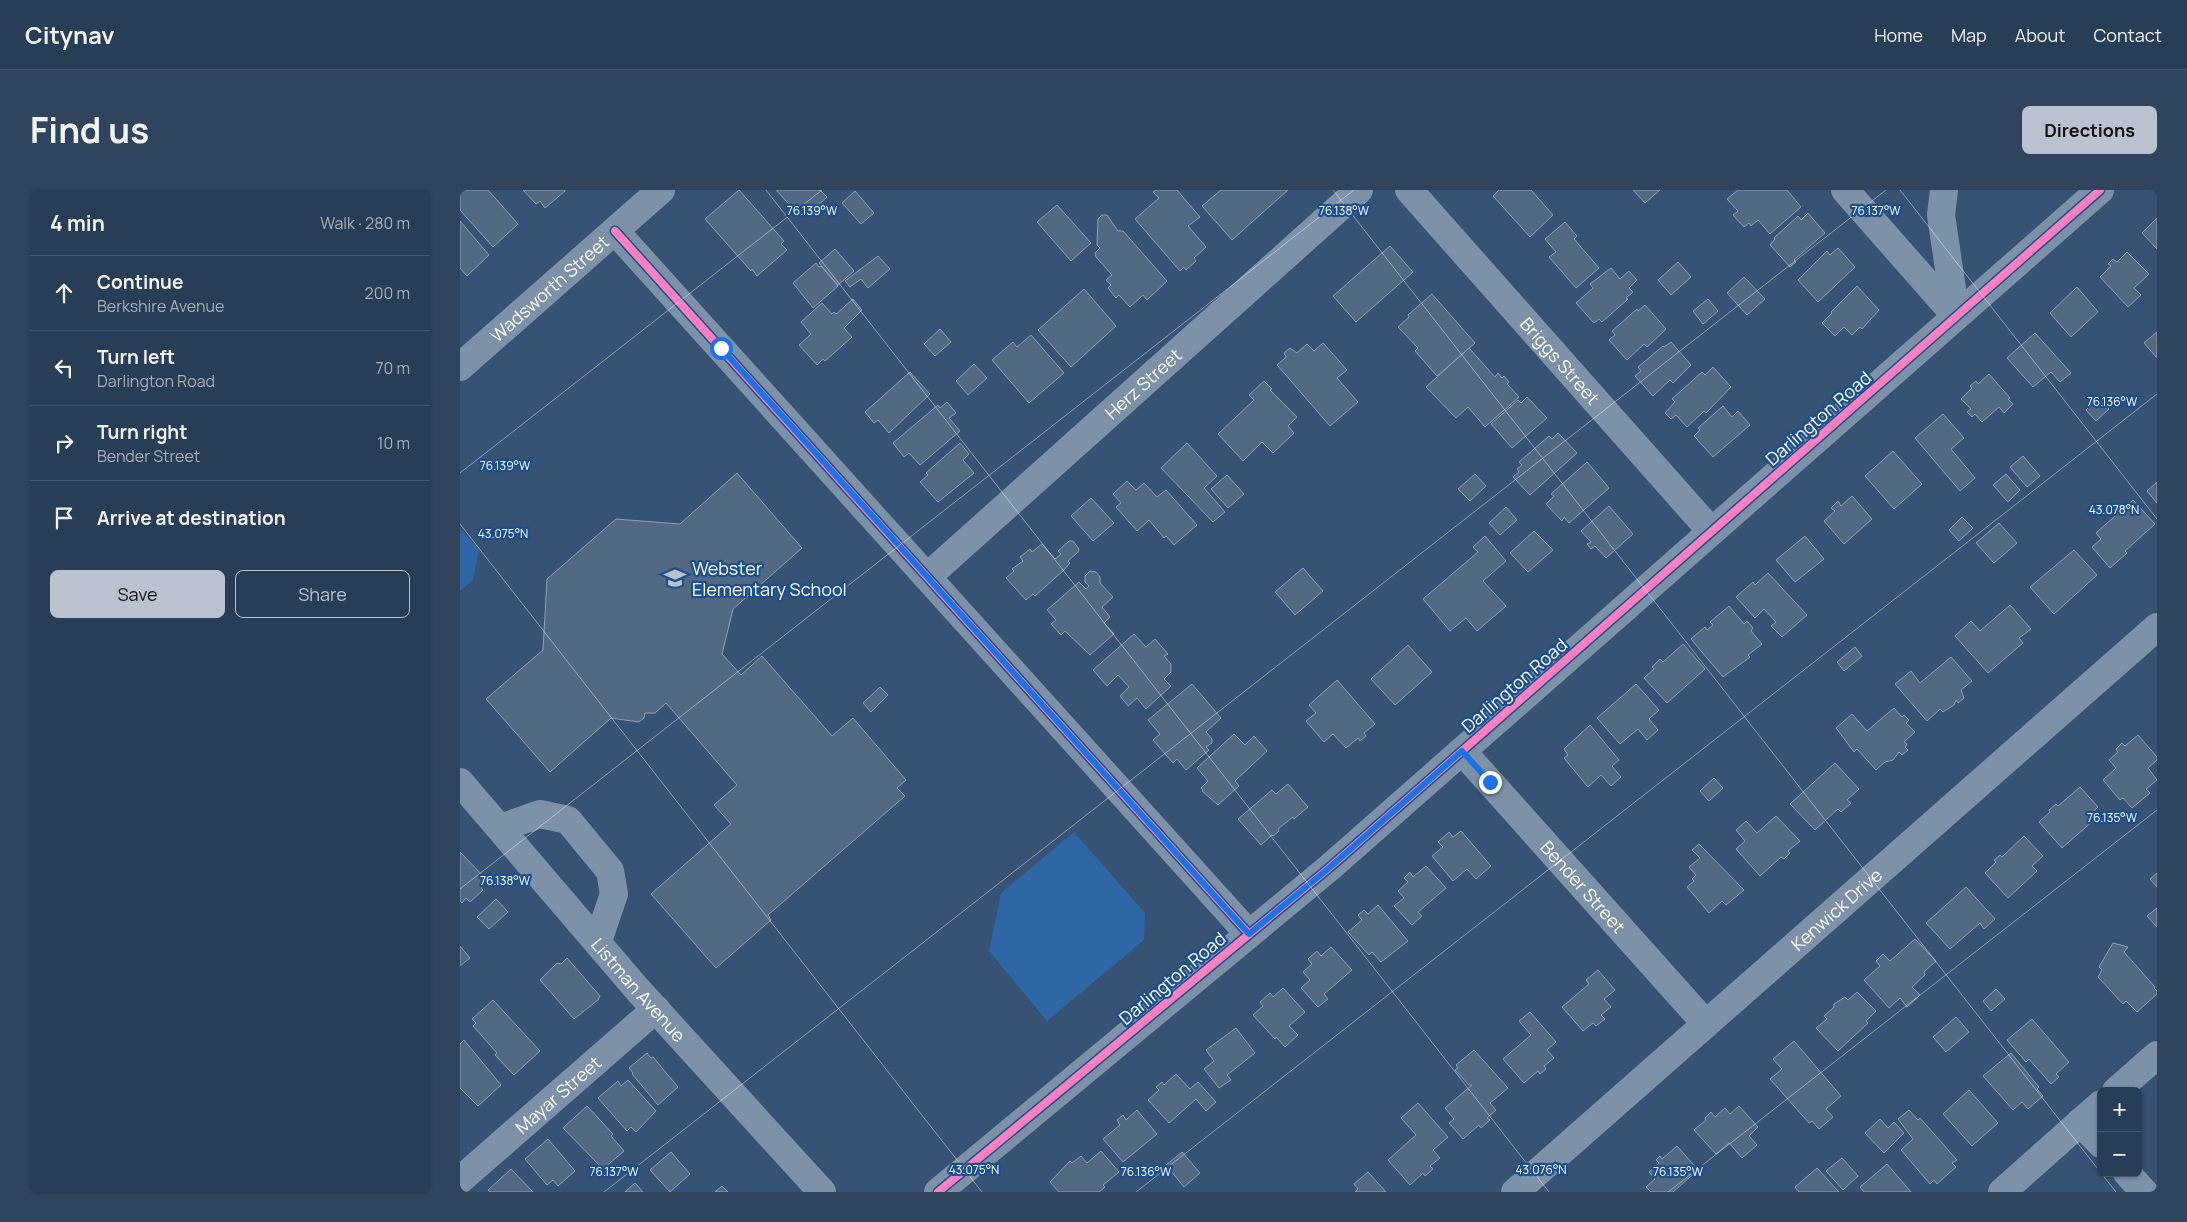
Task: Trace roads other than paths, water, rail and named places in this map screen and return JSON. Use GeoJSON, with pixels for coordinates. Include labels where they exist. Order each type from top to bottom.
{"type":"FeatureCollection","features":[{"type":"Feature","properties":{"kind":"street","name":"Herz Street"},"geometry":{"type":"LineString","coordinates":[[927,577],[1359,190]]}},
{"type":"Feature","properties":{"kind":"street","name":"Briggs Street"},"geometry":{"type":"LineString","coordinates":[[1409,190],[1711,531]]}},
{"type":"Feature","properties":{"kind":"street"},"geometry":{"type":"LineString","coordinates":[[1846,190],[1956,316]]}},
{"type":"Feature","properties":{"kind":"street"},"geometry":{"type":"LineString","coordinates":[[1944,190],[1941,215],[1956,316]]}},
{"type":"Feature","properties":{"kind":"street","name":"Darlington Road"},"geometry":{"type":"LineString","coordinates":[[938,1192],[1329,868],[2100,190]]}},
{"type":"Feature","properties":{"kind":"street","name":"Wadsworth Street"},"geometry":{"type":"LineString","coordinates":[[460,367],[615,231],[656,192]]}},
{"type":"Feature","properties":{"kind":"street"},"geometry":{"type":"LineString","coordinates":[[615,231],[1249,934]]}},
{"type":"Feature","properties":{"kind":"street","name":"Kenwick Drive"},"geometry":{"type":"LineString","coordinates":[[1515,1192],[2157,627]]}},
{"type":"Feature","properties":{"kind":"street","name":"Bender Street"},"geometry":{"type":"LineString","coordinates":[[1462,751],[1706,1024]]}},
{"type":"Feature","properties":{"kind":"street","name":"Listman Avenue"},"geometry":{"type":"LineString","coordinates":[[461,783],[656,1009],[822,1192]]}},
{"type":"Feature","properties":{"kind":"street"},"geometry":{"type":"LineString","coordinates":[[501,828],[540,814],[568,820],[610,871],[614,894],[598,941]]}},
{"type":"Feature","properties":{"kind":"street","name":"Mayar Street"},"geometry":{"type":"LineString","coordinates":[[460,1180],[656,1009]]}},
{"type":"Feature","properties":{"kind":"street"},"geometry":{"type":"LineString","coordinates":[[2121,1087],[2157,1055]]}},
{"type":"Feature","properties":{"kind":"street"},"geometry":{"type":"LineString","coordinates":[[2002,1192],[2097,1107]]}},
{"type":"Feature","properties":{"kind":"street"},"geometry":{"type":"LineString","coordinates":[[2080,1122],[2097,1140]]}},
{"type":"Feature","properties":{"kind":"street"},"geometry":{"type":"LineString","coordinates":[[2131,1177],[2144,1192]]}},
{"type":"Feature","properties":{"kind":"place","name":"Webster Elementary School"},"geometry":{"type":"Point","coordinates":[675,578]}}]}
